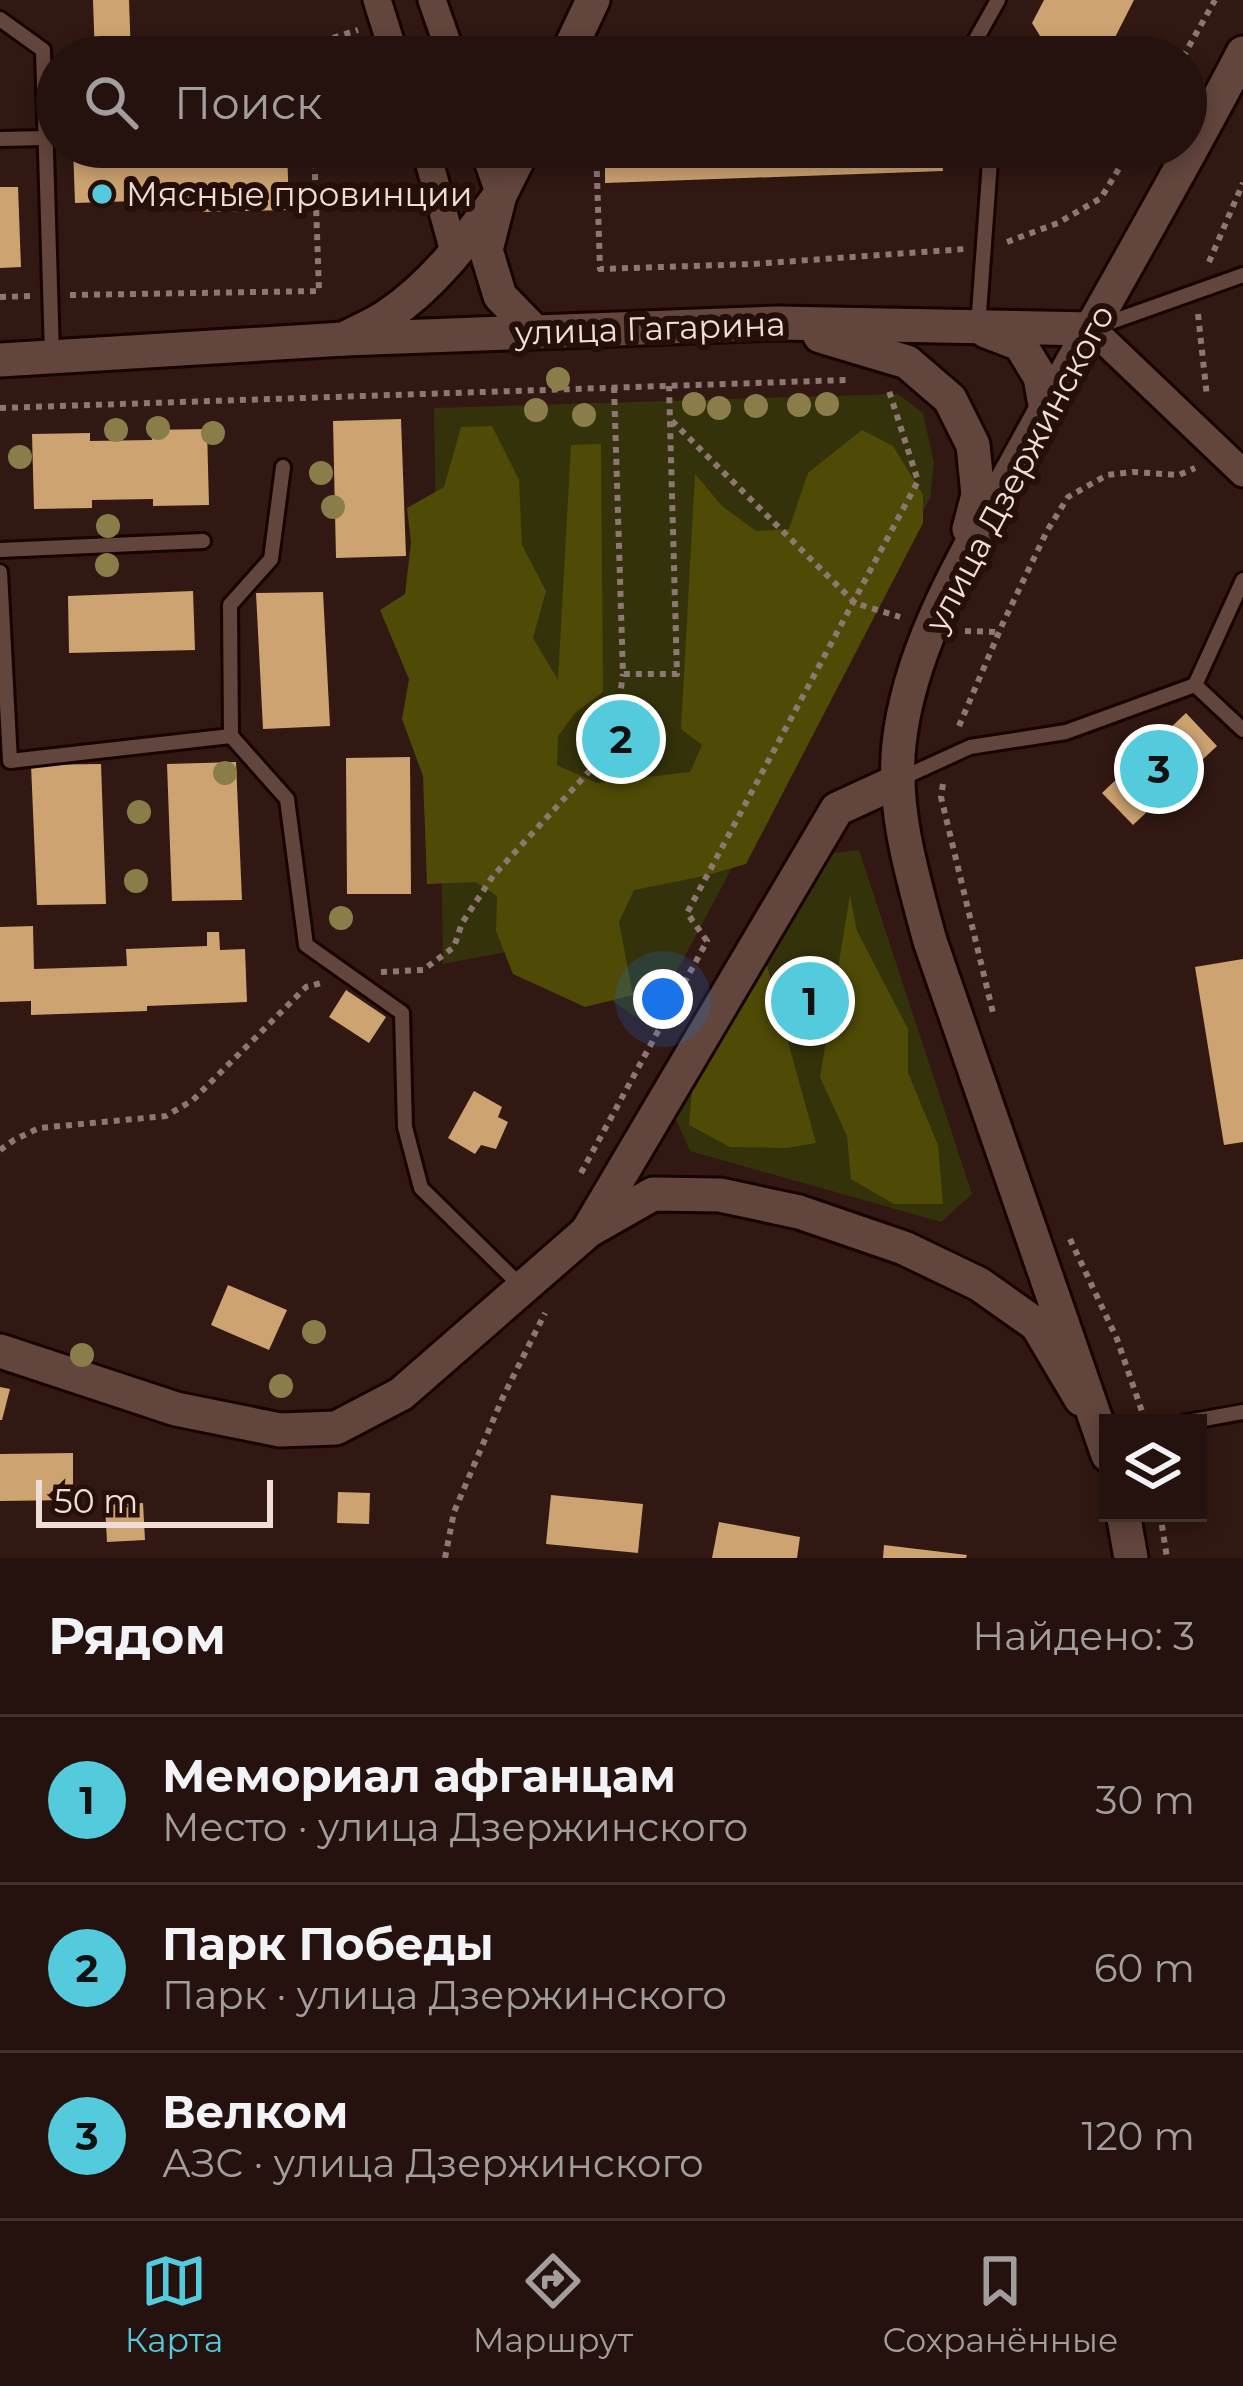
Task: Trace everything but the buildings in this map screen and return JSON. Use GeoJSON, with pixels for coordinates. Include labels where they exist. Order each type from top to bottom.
{"type":"FeatureCollection","features":[{"type":"Feature","properties":{"kind":"main road"},"geometry":{"type":"LineString","coordinates":[[576,36],[593,0]]}},
{"type":"Feature","properties":{"kind":"main road","name":"улица Дзержинского"},"geometry":{"type":"LineString","coordinates":[[1207,119],[1243,53]]}},
{"type":"Feature","properties":{"kind":"main road"},"geometry":{"type":"LineString","coordinates":[[344,339],[386,317],[418,292],[455,254],[500,195],[514,168]]}},
{"type":"Feature","properties":{"kind":"main road","name":"улица Дзержинского"},"geometry":{"type":"LineString","coordinates":[[1099,1423],[930,941],[910,866],[898,781],[899,742],[916,667],[959,569],[1180,168]]}},
{"type":"Feature","properties":{"kind":"main road"},"geometry":{"type":"LineString","coordinates":[[500,195],[486,250],[500,296],[534,331]]}},
{"type":"Feature","properties":{"kind":"main road"},"geometry":{"type":"LineString","coordinates":[[778,323],[907,362],[950,399],[973,445],[978,495],[959,569]]}},
{"type":"Feature","properties":{"kind":"main road","name":"улица Гагарина"},"geometry":{"type":"LineString","coordinates":[[0,361],[344,339],[778,323],[1092,328]]}},
{"type":"Feature","properties":{"kind":"main road"},"geometry":{"type":"LineString","coordinates":[[978,328],[1020,344],[1040,377],[1046,410]]}},
{"type":"Feature","properties":{"kind":"main road"},"geometry":{"type":"LineString","coordinates":[[0,1352],[176,1408],[280,1430],[336,1428],[400,1394],[536,1295],[587,1231],[837,809],[898,781]]}},
{"type":"Feature","properties":{"kind":"main road"},"geometry":{"type":"LineString","coordinates":[[587,1231],[653,1194],[720,1195],[799,1212],[904,1248],[979,1284],[1037,1325],[1099,1431]]}},
{"type":"Feature","properties":{"kind":"main road"},"geometry":{"type":"LineString","coordinates":[[1125,1522],[1131,1558]]}},
{"type":"Feature","properties":{"kind":"street"},"geometry":{"type":"LineString","coordinates":[[376,0],[388,36]]}},
{"type":"Feature","properties":{"kind":"street"},"geometry":{"type":"LineString","coordinates":[[432,0],[445,36]]}},
{"type":"Feature","properties":{"kind":"street"},"geometry":{"type":"LineString","coordinates":[[431,168],[455,254]]}},
{"type":"Feature","properties":{"kind":"street"},"geometry":{"type":"LineString","coordinates":[[490,168],[500,195]]}},
{"type":"Feature","properties":{"kind":"street"},"geometry":{"type":"LineString","coordinates":[[1092,328],[1243,473]]}},
{"type":"Feature","properties":{"kind":"lane"},"geometry":{"type":"LineString","coordinates":[[978,36],[998,0]]}},
{"type":"Feature","properties":{"kind":"lane"},"geometry":{"type":"LineString","coordinates":[[0,20],[36,45]]}},
{"type":"Feature","properties":{"kind":"lane"},"geometry":{"type":"LineString","coordinates":[[0,139],[36,138]]}},
{"type":"Feature","properties":{"kind":"lane"},"geometry":{"type":"LineString","coordinates":[[47,168],[52,359]]}},
{"type":"Feature","properties":{"kind":"lane"},"geometry":{"type":"LineString","coordinates":[[978,328],[990,168]]}},
{"type":"Feature","properties":{"kind":"lane"},"geometry":{"type":"LineString","coordinates":[[1092,328],[1243,275]]}},
{"type":"Feature","properties":{"kind":"lane"},"geometry":{"type":"LineString","coordinates":[[283,467],[272,559],[230,605],[232,736],[287,799],[306,945],[402,1013],[405,1127],[421,1188],[536,1295]]}},
{"type":"Feature","properties":{"kind":"lane"},"geometry":{"type":"LineString","coordinates":[[0,550],[203,542]]}},
{"type":"Feature","properties":{"kind":"lane"},"geometry":{"type":"LineString","coordinates":[[0,572],[5,761],[232,736]]}},
{"type":"Feature","properties":{"kind":"lane"},"geometry":{"type":"LineString","coordinates":[[898,781],[970,747],[1066,732],[1195,686],[1243,580]]}},
{"type":"Feature","properties":{"kind":"lane"},"geometry":{"type":"LineString","coordinates":[[1195,686],[1243,730]]}},
{"type":"Feature","properties":{"kind":"lane"},"geometry":{"type":"LineString","coordinates":[[1207,1418],[1243,1412]]}},
{"type":"Feature","properties":{"kind":"path"},"geometry":{"type":"LineString","coordinates":[[1194,36],[1214,0]]}},
{"type":"Feature","properties":{"kind":"path"},"geometry":{"type":"LineString","coordinates":[[0,297],[320,291],[315,168]]}},
{"type":"Feature","properties":{"kind":"path"},"geometry":{"type":"LineString","coordinates":[[597,168],[600,269],[925,254],[1012,241],[1058,223],[1101,198],[1119,168]]}},
{"type":"Feature","properties":{"kind":"path"},"geometry":{"type":"LineString","coordinates":[[995,1024],[941,796],[946,758],[1000,632],[1068,497],[1107,475],[1179,475],[1195,470],[1209,410],[1196,292],[1243,183]]}},
{"type":"Feature","properties":{"kind":"path"},"geometry":{"type":"LineString","coordinates":[[578,1178],[707,941],[686,913],[918,481],[885,378]]}},
{"type":"Feature","properties":{"kind":"path"},"geometry":{"type":"LineString","coordinates":[[0,408],[861,379]]}},
{"type":"Feature","properties":{"kind":"path"},"geometry":{"type":"LineString","coordinates":[[614,387],[623,674],[677,674],[669,386]]}},
{"type":"Feature","properties":{"kind":"path"},"geometry":{"type":"LineString","coordinates":[[670,418],[854,603],[933,627],[1000,632]]}},
{"type":"Feature","properties":{"kind":"path"},"geometry":{"type":"LineString","coordinates":[[1070,1239],[1117,1339],[1143,1414]]}},
{"type":"Feature","properties":{"kind":"path"},"geometry":{"type":"LineString","coordinates":[[445,1558],[454,1512],[502,1397],[536,1295]]}},
{"type":"Feature","properties":{"kind":"path"},"geometry":{"type":"LineString","coordinates":[[1161,1522],[1167,1558]]}},
{"type":"Feature","properties":{"kind":"shaded area"},"geometry":{"type":"Polygon","coordinates":[[[898,394],[923,413],[934,463],[930,498],[648,1025],[532,947],[443,964],[434,408],[898,394]]]}},
{"type":"Feature","properties":{"kind":"shaded area"},"geometry":{"type":"Polygon","coordinates":[[[492,426],[519,480],[522,545],[546,591],[533,638],[558,680],[571,445],[601,444],[603,692],[575,713],[558,736],[557,765],[597,783],[690,772],[702,745],[681,729],[695,474],[722,506],[756,531],[789,529],[808,473],[862,430],[893,446],[923,495],[923,523],[746,864],[634,890],[619,922],[633,995],[585,1007],[513,974],[496,931],[497,896],[476,882],[427,884],[423,776],[402,719],[409,679],[380,610],[405,594],[411,543],[407,508],[444,487],[461,427],[492,426]]]}},
{"type":"Feature","properties":{"kind":"shaded area"},"geometry":{"type":"Polygon","coordinates":[[[859,850],[972,1194],[941,1222],[690,1151],[675,1118],[824,854],[859,850]]]}},
{"type":"Feature","properties":{"kind":"shaded area"},"geometry":{"type":"Polygon","coordinates":[[[850,895],[857,931],[908,1029],[908,1073],[938,1145],[943,1204],[894,1204],[851,1179],[847,1136],[820,1077],[850,895]]]}},
{"type":"Feature","properties":{"kind":"shaded area"},"geometry":{"type":"Polygon","coordinates":[[[765,958],[816,1143],[786,1148],[730,1147],[689,1125],[693,1078],[765,958]]]}},
{"type":"Feature","properties":{"kind":"place","name":"Мясные провинции"},"geometry":{"type":"Point","coordinates":[102,194]}},
{"type":"Feature","properties":{"kind":"place","name":"Парк Победы"},"geometry":{"type":"Point","coordinates":[621,739]}},
{"type":"Feature","properties":{"kind":"place","name":"Велком"},"geometry":{"type":"Point","coordinates":[1159,769]}},
{"type":"Feature","properties":{"kind":"place","name":"Мемориал афганцам"},"geometry":{"type":"Point","coordinates":[810,1001]}}]}
